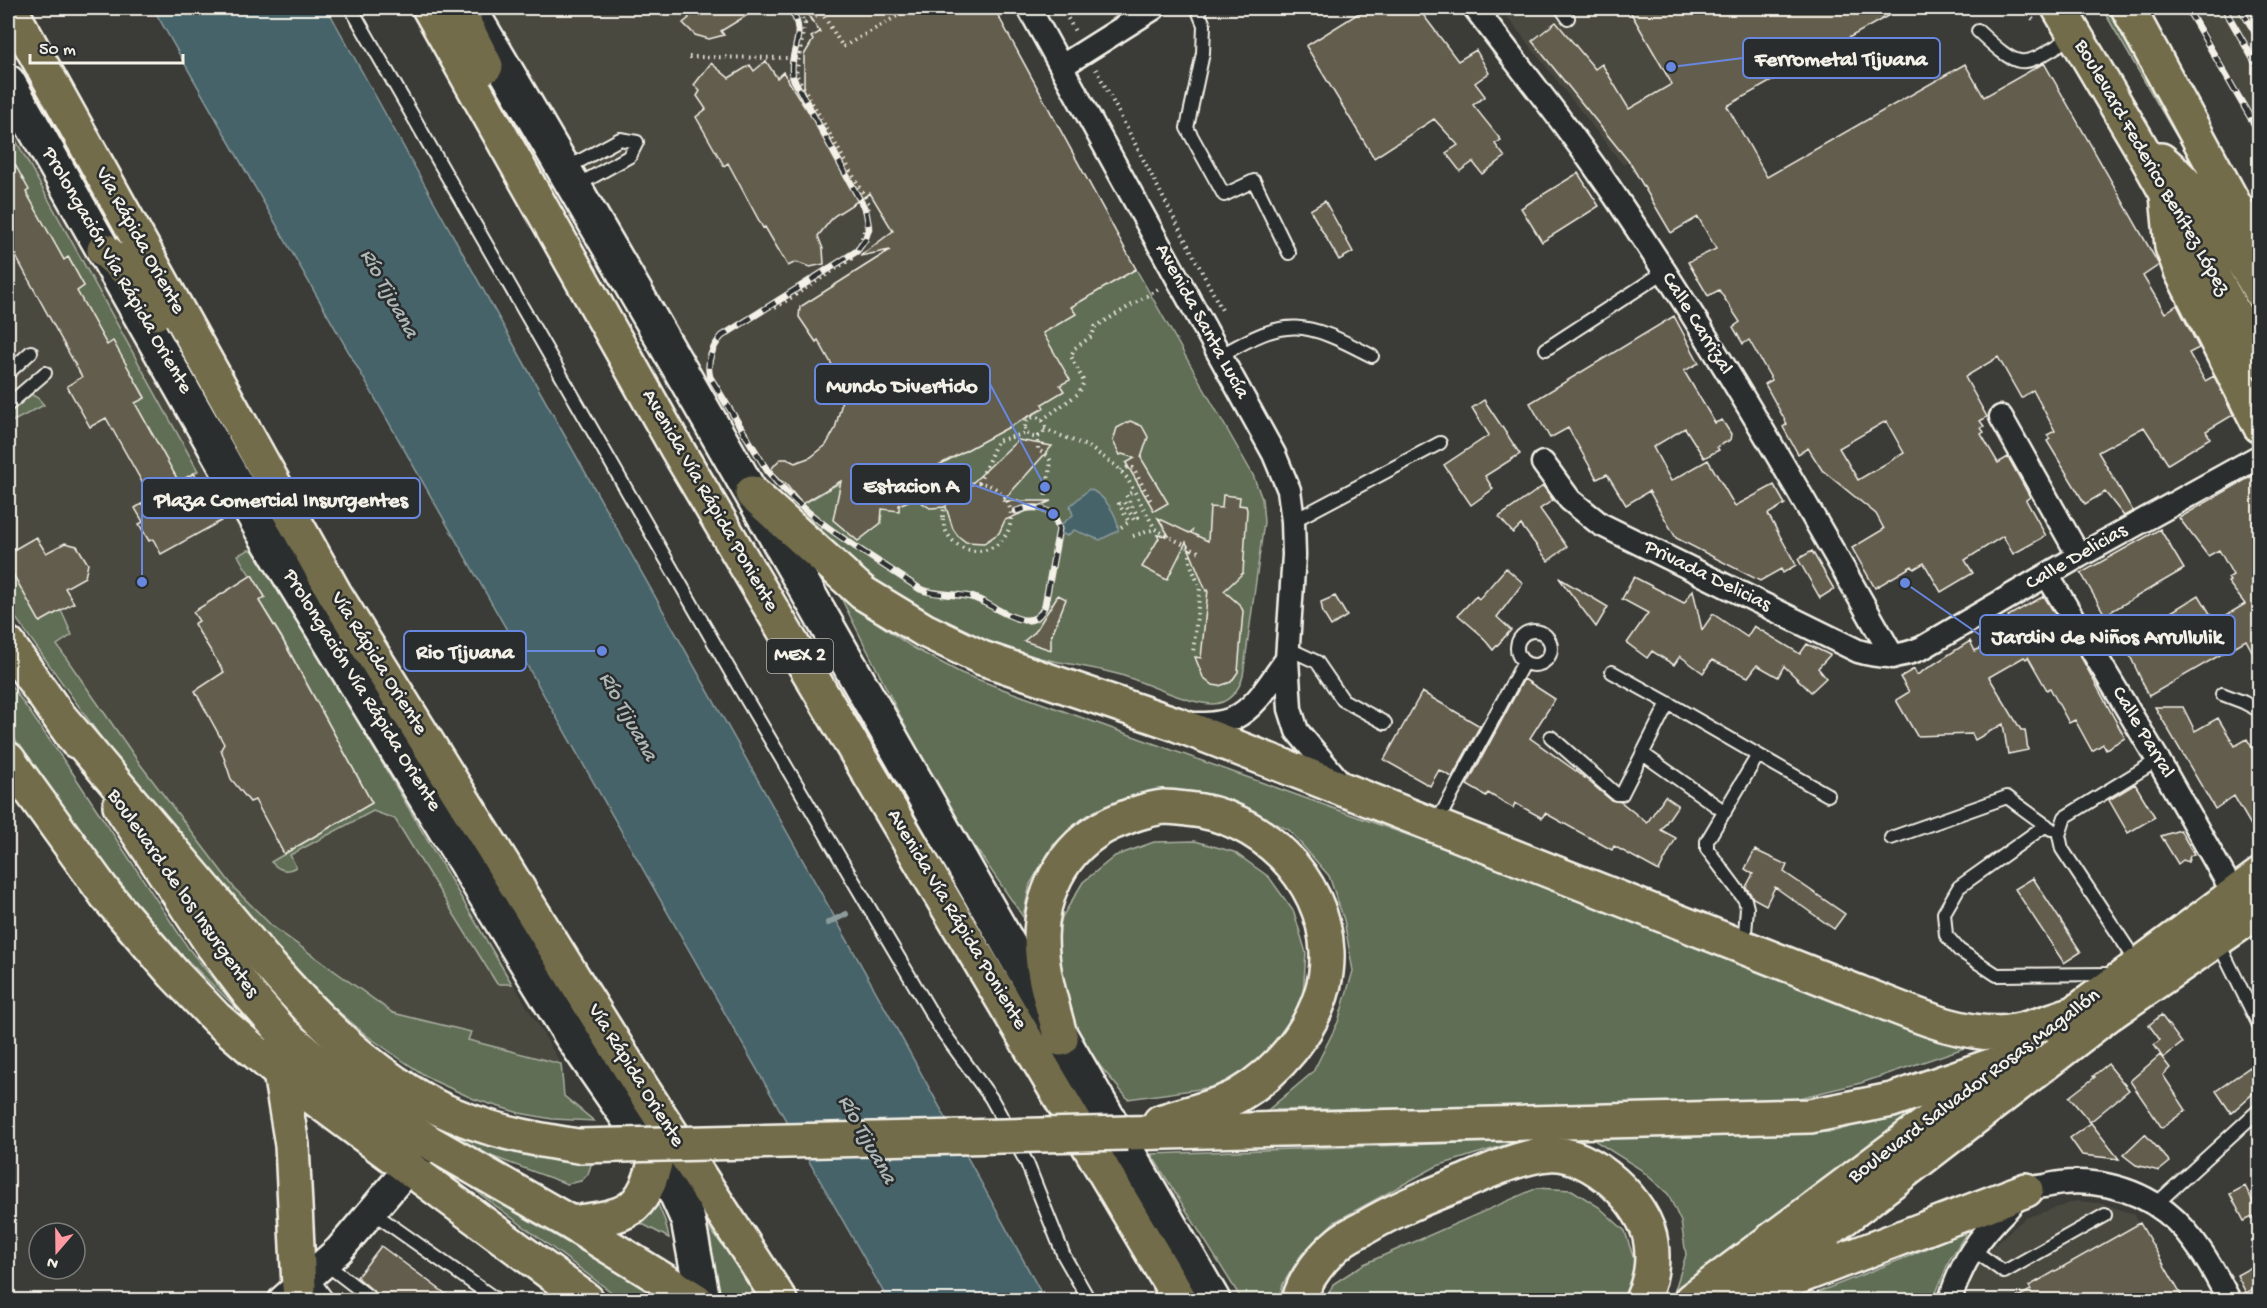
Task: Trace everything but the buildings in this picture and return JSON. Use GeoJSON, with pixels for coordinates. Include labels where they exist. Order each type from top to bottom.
{"type":"FeatureCollection","features":[{"type":"Feature","properties":{"kind":"main road","name":"Vía Rápida Oriente"},"geometry":{"type":"LineString","coordinates":[[10,8],[335,594],[642,1088],[780,1300]]}},
{"type":"Feature","properties":{"kind":"main road","name":"Avenida Vía Rápida Poniente"},"geometry":{"type":"LineString","coordinates":[[429,8],[690,469],[1180,1300]]}},
{"type":"Feature","properties":{"kind":"main road"},"geometry":{"type":"LineString","coordinates":[[463,8],[465,25],[578,249],[576,271]]}},
{"type":"Feature","properties":{"kind":"main road","name":"Avenida Vía Rápida Poniente"},"geometry":{"type":"LineString","coordinates":[[468,8],[752,493],[1061,1039],[1213,1300]]}},
{"type":"Feature","properties":{"kind":"main road"},"geometry":{"type":"LineString","coordinates":[[2128,8],[2258,248]]}},
{"type":"Feature","properties":{"kind":"main road","name":"Boulevard Federico Benítez López"},"geometry":{"type":"LineString","coordinates":[[2067,21],[2138,142],[2259,360]]}},
{"type":"Feature","properties":{"kind":"main road","name":"Prolongación Vía Rápida Oriente"},"geometry":{"type":"LineString","coordinates":[[8,81],[263,532],[420,785],[570,1034],[674,1189],[688,1220],[703,1300]]}},
{"type":"Feature","properties":{"kind":"main road"},"geometry":{"type":"LineString","coordinates":[[2138,142],[2181,178],[2223,233],[2259,291]]}},
{"type":"Feature","properties":{"kind":"main road"},"geometry":{"type":"LineString","coordinates":[[2167,195],[2172,247],[2181,271],[2259,426]]}},
{"type":"Feature","properties":{"kind":"main road"},"geometry":{"type":"LineString","coordinates":[[104,250],[133,276],[298,561],[335,594]]}},
{"type":"Feature","properties":{"kind":"main road"},"geometry":{"type":"LineString","coordinates":[[752,493],[863,593],[924,630],[982,658],[1176,724],[1931,1019],[1977,1032],[2011,1032],[2074,1013]]}},
{"type":"Feature","properties":{"kind":"main road","name":"Boulevard de los Insurgentes"},"geometry":{"type":"LineString","coordinates":[[8,644],[60,717],[213,946],[250,995],[285,1034],[348,1087],[429,1142],[571,1223],[696,1300]]}},
{"type":"Feature","properties":{"kind":"main road"},"geometry":{"type":"LineString","coordinates":[[60,717],[259,954],[309,1008],[359,1056],[438,1108],[476,1123],[528,1138],[578,1146],[1810,1116],[1892,1100],[2016,1057]]}},
{"type":"Feature","properties":{"kind":"main road","name":"Boulevard de los Insurgentes"},"geometry":{"type":"LineString","coordinates":[[8,759],[106,895],[174,974],[216,1018],[280,1073],[577,1298]]}},
{"type":"Feature","properties":{"kind":"main road"},"geometry":{"type":"LineString","coordinates":[[1061,1039],[1042,955],[1041,931],[1050,888],[1063,863],[1078,845],[1105,826],[1134,814],[1165,807],[1204,810],[1241,823],[1269,840],[1293,865],[1307,885],[1319,912],[1324,928],[1327,953],[1319,1001],[1306,1028],[1286,1055],[1258,1081],[1236,1097],[1127,1133]]}},
{"type":"Feature","properties":{"kind":"main road","name":"Boulevard Salvador Rosas Magallón"},"geometry":{"type":"LineString","coordinates":[[1730,1300],[1807,1247],[2108,1015],[2217,940],[2251,893]]}},
{"type":"Feature","properties":{"kind":"main road","name":"Boulevard Salvador Rosas Magallón"},"geometry":{"type":"LineString","coordinates":[[1691,1300],[2133,970],[2251,893]]}},
{"type":"Feature","properties":{"kind":"main road"},"geometry":{"type":"LineString","coordinates":[[280,1073],[292,1145],[305,1282]]}},
{"type":"Feature","properties":{"kind":"main road"},"geometry":{"type":"LineString","coordinates":[[1299,1300],[1318,1265],[1341,1241],[1394,1211],[1505,1165],[1550,1154],[1582,1160],[1606,1174],[1643,1217],[1651,1241],[1653,1270],[1642,1300]]}},
{"type":"Feature","properties":{"kind":"main road"},"geometry":{"type":"LineString","coordinates":[[571,1223],[610,1217],[631,1208],[643,1198],[650,1185],[656,1159]]}},
{"type":"Feature","properties":{"kind":"main road"},"geometry":{"type":"LineString","coordinates":[[1738,1300],[2026,1190]]}},
{"type":"Feature","properties":{"kind":"street","name":"Avenida Santa Lucía"},"geometry":{"type":"LineString","coordinates":[[1029,8],[1274,454],[1289,490],[1294,555],[1287,653],[1290,709],[1298,731],[1350,793]]}},
{"type":"Feature","properties":{"kind":"street"},"geometry":{"type":"LineString","coordinates":[[1062,66],[1085,49],[1154,8]]}},
{"type":"Feature","properties":{"kind":"street","name":"Calle Carrizal"},"geometry":{"type":"LineString","coordinates":[[1475,8],[1620,204],[1800,492],[1893,657]]}},
{"type":"Feature","properties":{"kind":"street"},"geometry":{"type":"LineString","coordinates":[[2001,417],[2079,556]]}},
{"type":"Feature","properties":{"kind":"street","name":"Calle Delicias"},"geometry":{"type":"LineString","coordinates":[[1893,657],[1922,648],[2079,556],[2259,456]]}},
{"type":"Feature","properties":{"kind":"street","name":"Privada Delicias"},"geometry":{"type":"LineString","coordinates":[[1543,463],[1570,500],[1600,524],[1858,651],[1878,657],[1893,657]]}},
{"type":"Feature","properties":{"kind":"street","name":"Calle Parral"},"geometry":{"type":"LineString","coordinates":[[2047,575],[2158,760],[2251,893]]}},
{"type":"Feature","properties":{"kind":"street"},"geometry":{"type":"LineString","coordinates":[[1176,724],[1212,724],[1233,718],[1256,700],[1287,653]]}},
{"type":"Feature","properties":{"kind":"street"},"geometry":{"type":"LineString","coordinates":[[305,1282],[372,1212],[429,1142]]}},
{"type":"Feature","properties":{"kind":"street"},"geometry":{"type":"LineString","coordinates":[[1950,1300],[1962,1265],[1972,1249],[1989,1227],[2026,1190],[2062,1181],[2084,1181],[2114,1186],[2144,1197],[2155,1205],[2184,1229],[2213,1270],[2229,1300]]}},
{"type":"Feature","properties":{"kind":"lane"},"geometry":{"type":"LineString","coordinates":[[351,8],[741,690],[940,1028],[991,1098],[1027,1163],[1064,1256],[1089,1300]]}},
{"type":"Feature","properties":{"kind":"lane"},"geometry":{"type":"LineString","coordinates":[[1197,8],[1204,25],[1203,53],[1187,128],[1224,195],[1254,181],[1289,253]]}},
{"type":"Feature","properties":{"kind":"lane"},"geometry":{"type":"LineString","coordinates":[[1978,31],[2004,55],[2017,61],[2030,62],[2067,21]]}},
{"type":"Feature","properties":{"kind":"lane"},"geometry":{"type":"LineString","coordinates":[[620,139],[637,142],[630,156],[569,178],[620,139]]}},
{"type":"Feature","properties":{"kind":"lane"},"geometry":{"type":"LineString","coordinates":[[1546,349],[1664,273]]}},
{"type":"Feature","properties":{"kind":"lane"},"geometry":{"type":"LineString","coordinates":[[1220,356],[1270,331],[1289,326],[1307,327],[1328,333],[1372,356]]}},
{"type":"Feature","properties":{"kind":"lane"},"geometry":{"type":"LineString","coordinates":[[8,373],[31,352]]}},
{"type":"Feature","properties":{"kind":"lane"},"geometry":{"type":"LineString","coordinates":[[8,405],[45,373]]}},
{"type":"Feature","properties":{"kind":"lane"},"geometry":{"type":"LineString","coordinates":[[1293,521],[1440,443]]}},
{"type":"Feature","properties":{"kind":"lane"},"geometry":{"type":"LineString","coordinates":[[1287,653],[1317,662],[1342,700],[1385,723]]}},
{"type":"Feature","properties":{"kind":"lane"},"geometry":{"type":"LineString","coordinates":[[1435,826],[1524,662]]}},
{"type":"Feature","properties":{"kind":"lane"},"geometry":{"type":"LineString","coordinates":[[1612,672],[1828,795]]}},
{"type":"Feature","properties":{"kind":"lane"},"geometry":{"type":"LineString","coordinates":[[2222,694],[2259,711]]}},
{"type":"Feature","properties":{"kind":"lane"},"geometry":{"type":"LineString","coordinates":[[1551,737],[1619,795],[1623,792],[1668,703]]}},
{"type":"Feature","properties":{"kind":"lane"},"geometry":{"type":"LineString","coordinates":[[1643,754],[1725,812]]}},
{"type":"Feature","properties":{"kind":"lane"},"geometry":{"type":"LineString","coordinates":[[1743,946],[1747,908],[1745,900],[1706,847],[1758,755]]}},
{"type":"Feature","properties":{"kind":"lane"},"geometry":{"type":"LineString","coordinates":[[2046,825],[1959,887],[1944,913],[1946,935],[1959,950],[1997,975],[2133,970],[2062,849],[2060,835],[2065,817],[2158,760]]}},
{"type":"Feature","properties":{"kind":"lane"},"geometry":{"type":"LineString","coordinates":[[1891,838],[2007,797],[2060,835]]}},
{"type":"Feature","properties":{"kind":"lane"},"geometry":{"type":"LineString","coordinates":[[2217,940],[2259,1027]]}},
{"type":"Feature","properties":{"kind":"lane"},"geometry":{"type":"LineString","coordinates":[[2155,1205],[2259,1109]]}},
{"type":"Feature","properties":{"kind":"lane"},"geometry":{"type":"LineString","coordinates":[[372,1212],[497,1300]]}},
{"type":"Feature","properties":{"kind":"lane"},"geometry":{"type":"LineString","coordinates":[[1972,1249],[2004,1272],[2105,1215]]}},
{"type":"Feature","properties":{"kind":"lane"},"geometry":{"type":"LineString","coordinates":[[305,1282],[328,1300]]}},
{"type":"Feature","properties":{"kind":"lane"},"geometry":{"type":"LineString","coordinates":[[305,1282],[373,1300]]}},
{"type":"Feature","properties":{"kind":"path"},"geometry":{"type":"LineString","coordinates":[[775,308],[851,259],[861,241],[869,204],[796,74],[805,23],[796,8]]}},
{"type":"Feature","properties":{"kind":"path"},"geometry":{"type":"LineString","coordinates":[[805,23],[822,13],[843,47],[911,8]]}},
{"type":"Feature","properties":{"kind":"path"},"geometry":{"type":"LineString","coordinates":[[1062,8],[1240,345]]}},
{"type":"Feature","properties":{"kind":"path"},"geometry":{"type":"LineString","coordinates":[[689,57],[798,58]]}},
{"type":"Feature","properties":{"kind":"path"},"geometry":{"type":"LineString","coordinates":[[1042,420],[1079,393],[1084,382],[1071,356],[1075,348],[1092,336],[1095,327],[1177,278]]}},
{"type":"Feature","properties":{"kind":"path"},"geometry":{"type":"LineString","coordinates":[[1042,420],[1033,417],[1027,420],[1025,426],[1027,433],[1032,436],[1038,435],[1044,429]]}},
{"type":"Feature","properties":{"kind":"path"},"geometry":{"type":"LineString","coordinates":[[1042,420],[1044,429]]}},
{"type":"Feature","properties":{"kind":"path"},"geometry":{"type":"LineString","coordinates":[[1044,429],[1089,447],[1121,471],[1135,491],[1155,529],[1190,549],[1202,552]]}},
{"type":"Feature","properties":{"kind":"path"},"geometry":{"type":"LineString","coordinates":[[980,483],[997,441],[1027,433]]}},
{"type":"Feature","properties":{"kind":"path"},"geometry":{"type":"LineString","coordinates":[[1038,435],[1038,450],[1048,456],[1051,462],[1045,498]]}},
{"type":"Feature","properties":{"kind":"path"},"geometry":{"type":"LineString","coordinates":[[1121,471],[1128,467],[1133,468],[1152,503]]}},
{"type":"Feature","properties":{"kind":"path"},"geometry":{"type":"LineString","coordinates":[[980,483],[990,485],[1006,499],[1011,519],[1004,539],[986,550],[975,551],[964,549],[948,535],[943,514],[951,495],[959,488],[980,483]]}},
{"type":"Feature","properties":{"kind":"path"},"geometry":{"type":"LineString","coordinates":[[1121,527],[1129,522],[1119,504],[1124,502],[1134,520],[1138,517],[1126,495],[1135,491]]}},
{"type":"Feature","properties":{"kind":"path"},"geometry":{"type":"LineString","coordinates":[[1133,536],[1155,529]]}},
{"type":"Feature","properties":{"kind":"path"},"geometry":{"type":"LineString","coordinates":[[1190,549],[1190,563],[1200,588],[1193,653]]}},
{"type":"Feature","properties":{"kind":"shaded area"},"geometry":{"type":"Polygon","coordinates":[[[491,8],[994,8],[1136,269],[1253,475],[1262,499],[1264,522],[1243,676],[1234,694],[1225,701],[1213,704],[1194,701],[1119,675],[1014,652],[847,557],[797,515],[762,471],[491,8]]]}},
{"type":"Feature","properties":{"kind":"shaded area"},"geometry":{"type":"Polygon","coordinates":[[[1500,8],[1902,8],[1623,165],[1500,8]]]}},
{"type":"Feature","properties":{"kind":"shaded area"},"geometry":{"type":"Polygon","coordinates":[[[2193,8],[2259,8],[2259,124],[2193,8]]]}},
{"type":"Feature","properties":{"kind":"shaded area"},"geometry":{"type":"Polygon","coordinates":[[[8,109],[237,516],[561,1064],[393,1021],[227,899],[8,607],[8,109]]]}},
{"type":"Feature","properties":{"kind":"shaded area"},"geometry":{"type":"Polygon","coordinates":[[[2076,1201],[2101,1203],[2134,1214],[2184,1300],[1965,1300],[1972,1276],[1983,1257],[2004,1236],[2025,1218],[2076,1201]]]}},
{"type":"Feature","properties":{"kind":"green space"},"geometry":{"type":"Polygon","coordinates":[[[2102,8],[2117,8],[2209,189],[2171,127],[2102,8]]]}},
{"type":"Feature","properties":{"kind":"green space"},"geometry":{"type":"Polygon","coordinates":[[[8,126],[198,471],[179,482],[135,403],[145,397],[121,356],[115,359],[77,291],[84,286],[69,258],[64,260],[26,192],[28,190],[8,152],[8,126]]]}},
{"type":"Feature","properties":{"kind":"green space"},"geometry":{"type":"Polygon","coordinates":[[[1136,269],[1253,475],[1262,499],[1264,522],[1243,676],[1232,696],[1218,703],[1201,703],[1108,672],[1014,652],[959,631],[920,610],[877,581],[798,507],[912,441],[953,457],[1044,409],[1012,352],[1075,314],[1071,307],[1136,269]]]}},
{"type":"Feature","properties":{"kind":"green space"},"geometry":{"type":"Polygon","coordinates":[[[28,393],[38,398],[44,405],[8,424],[8,409],[28,393]]]}},
{"type":"Feature","properties":{"kind":"green space"},"geometry":{"type":"Polygon","coordinates":[[[252,550],[261,557],[512,984],[497,984],[395,819],[373,811],[290,855],[296,867],[292,869],[283,870],[271,862],[372,803],[281,636],[259,601],[265,597],[238,555],[252,550]]]}},
{"type":"Feature","properties":{"kind":"green space"},"geometry":{"type":"Polygon","coordinates":[[[8,565],[40,622],[61,610],[72,635],[57,645],[140,764],[235,889],[272,926],[393,1013],[471,1032],[468,1040],[561,1064],[564,1096],[594,1121],[552,1119],[519,1113],[474,1099],[432,1080],[406,1063],[366,1035],[332,1006],[278,952],[132,781],[8,607],[8,565]]]}},
{"type":"Feature","properties":{"kind":"green space"},"geometry":{"type":"Polygon","coordinates":[[[841,598],[912,647],[961,673],[1982,1042],[1861,1083],[1782,1102],[1268,1110],[1313,1072],[1338,1022],[1353,971],[1344,920],[1329,876],[1289,830],[1253,812],[1199,792],[1157,792],[1094,813],[1053,845],[1030,884],[1023,917],[941,797],[841,598]]]}},
{"type":"Feature","properties":{"kind":"green space"},"geometry":{"type":"Polygon","coordinates":[[[8,681],[72,772],[189,949],[240,1012],[165,938],[99,856],[8,730],[8,681]]]}},
{"type":"Feature","properties":{"kind":"green space"},"geometry":{"type":"Polygon","coordinates":[[[1195,841],[1234,852],[1269,877],[1294,912],[1306,953],[1303,995],[1287,1035],[1258,1066],[1221,1086],[1128,1099],[1100,1066],[1056,998],[1052,957],[1062,917],[1083,882],[1115,856],[1154,842],[1195,841]]]}},
{"type":"Feature","properties":{"kind":"green space"},"geometry":{"type":"Polygon","coordinates":[[[233,948],[362,1073],[595,1153],[588,1174],[581,1181],[567,1184],[488,1155],[428,1124],[361,1080],[288,1018],[233,948]]]}},
{"type":"Feature","properties":{"kind":"green space"},"geometry":{"type":"Polygon","coordinates":[[[1920,1106],[1673,1296],[1686,1255],[1681,1222],[1668,1194],[1640,1169],[1589,1137],[1832,1132],[1920,1106]]]}},
{"type":"Feature","properties":{"kind":"green space"},"geometry":{"type":"Polygon","coordinates":[[[1518,1141],[1437,1166],[1334,1222],[1301,1255],[1283,1284],[1279,1300],[1242,1300],[1151,1154],[1518,1141]]]}},
{"type":"Feature","properties":{"kind":"green space"},"geometry":{"type":"Polygon","coordinates":[[[468,1185],[666,1300],[622,1300],[468,1185]]]}},
{"type":"Feature","properties":{"kind":"green space"},"geometry":{"type":"Polygon","coordinates":[[[1537,1188],[1572,1190],[1599,1207],[1625,1231],[1636,1266],[1627,1300],[1326,1300],[1333,1284],[1364,1264],[1537,1188]]]}},
{"type":"Feature","properties":{"kind":"green space"},"geometry":{"type":"Polygon","coordinates":[[[652,1190],[665,1221],[669,1238],[627,1216],[652,1190]]]}},
{"type":"Feature","properties":{"kind":"green space"},"geometry":{"type":"Polygon","coordinates":[[[690,1202],[763,1300],[724,1300],[713,1290],[690,1202]]]}},
{"type":"Feature","properties":{"kind":"green space"},"geometry":{"type":"Polygon","coordinates":[[[1969,1229],[1950,1259],[1933,1300],[1894,1300],[1867,1293],[1841,1300],[1798,1300],[1907,1257],[1969,1229]]]}},
{"type":"Feature","properties":{"kind":"water","name":"Río Tijuana"},"geometry":{"type":"Polygon","coordinates":[[[153,8],[327,8],[1045,1300],[888,1300],[153,8]]]}},
{"type":"Feature","properties":{"kind":"water"},"geometry":{"type":"Polygon","coordinates":[[[1089,489],[1100,495],[1109,506],[1116,518],[1118,531],[1100,540],[1074,530],[1067,536],[1058,531],[1058,527],[1073,515],[1070,506],[1089,489]]]}},
{"type":"Feature","properties":{"kind":"waterway"},"geometry":{"type":"LineString","coordinates":[[828,923],[846,914]]}},
{"type":"Feature","properties":{"kind":"railway"},"geometry":{"type":"LineString","coordinates":[[790,8],[798,27],[792,68],[793,78],[866,211],[869,228],[865,240],[857,251],[722,336],[711,355],[710,377],[767,470],[800,505],[819,521],[920,589],[932,593],[971,597],[1011,616],[1031,620],[1039,615],[1045,605],[1059,529],[1053,516],[1043,509],[1030,508],[1016,511]]}},
{"type":"Feature","properties":{"kind":"railway"},"geometry":{"type":"LineString","coordinates":[[2187,8],[2260,134]]}},
{"type":"Feature","properties":{"kind":"railway"},"geometry":{"type":"LineString","coordinates":[[2224,8],[2260,71]]}},
{"type":"Feature","properties":{"kind":"railway"},"geometry":{"type":"LineString","coordinates":[[2240,8],[2260,40]]}},
{"type":"Feature","properties":{"kind":"place","name":"Ferrometal Tijuana"},"geometry":{"type":"Point","coordinates":[1671,67]}},
{"type":"Feature","properties":{"kind":"place","name":"Mundo Divertido"},"geometry":{"type":"Point","coordinates":[1045,487]}},
{"type":"Feature","properties":{"kind":"place","name":"Estacion A"},"geometry":{"type":"Point","coordinates":[1053,514]}},
{"type":"Feature","properties":{"kind":"place","name":"Plaza Comercial Insurgentes"},"geometry":{"type":"Point","coordinates":[142,582]}},
{"type":"Feature","properties":{"kind":"place","name":"JardiN de Niños Arrullulik"},"geometry":{"type":"Point","coordinates":[1905,583]}},
{"type":"Feature","properties":{"kind":"place","name":"Rio Tijuana"},"geometry":{"type":"Point","coordinates":[602,651]}}]}
